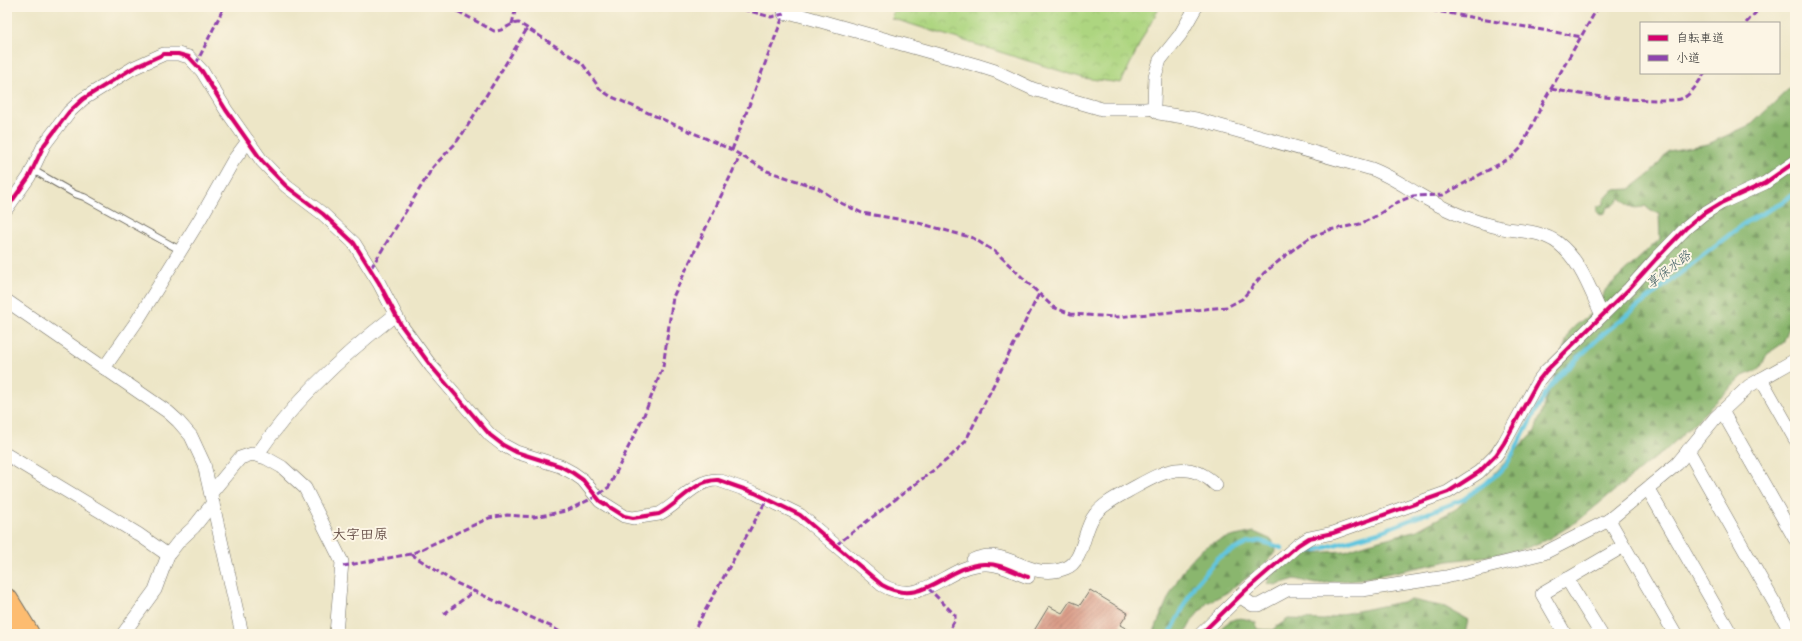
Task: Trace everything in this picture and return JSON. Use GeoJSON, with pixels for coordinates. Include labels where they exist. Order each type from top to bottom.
{"type":"FeatureCollection","features":[{"type":"Feature","properties":{"kind":"highway"},"geometry":{"type":"LineString","coordinates":[[7,600],[28,634]]}},
{"type":"Feature","properties":{"kind":"street"},"geometry":{"type":"LineString","coordinates":[[787,7],[784,14],[792,12],[976,65],[995,71],[1033,89],[1102,109],[1152,108],[1159,112],[1196,119],[1372,169],[1390,177],[1440,205],[1485,224],[1534,233],[1550,238],[1564,249],[1578,264],[1602,316]]}},
{"type":"Feature","properties":{"kind":"street"},"geometry":{"type":"LineString","coordinates":[[1152,108],[1155,76],[1160,60],[1180,35],[1196,7]]}},
{"type":"Feature","properties":{"kind":"street"},"geometry":{"type":"LineString","coordinates":[[7,208],[33,170],[44,145],[78,102],[133,68],[169,53],[189,58],[196,64],[262,161],[286,186],[323,214],[354,243],[379,283],[396,315],[431,366],[490,435],[503,446],[524,455],[551,463],[573,473],[583,480],[600,501],[624,516],[633,518],[659,514],[700,484],[712,479],[718,480],[755,493],[800,515],[882,585],[895,592],[912,592],[928,588],[963,568],[973,560],[990,555],[997,555],[1043,573],[1065,568],[1075,561],[1090,523],[1098,511],[1123,494],[1168,470],[1185,470],[1204,476],[1216,485]]}},
{"type":"Feature","properties":{"kind":"street"},"geometry":{"type":"LineString","coordinates":[[104,368],[137,321],[233,161],[248,141]]}},
{"type":"Feature","properties":{"kind":"street"},"geometry":{"type":"LineString","coordinates":[[1201,634],[1239,596],[1298,545],[1309,538],[1333,533],[1448,492],[1479,472],[1496,455],[1504,443],[1541,376],[1629,289],[1656,258],[1686,228],[1703,214],[1721,203],[1765,183],[1795,162]]}},
{"type":"Feature","properties":{"kind":"street"},"geometry":{"type":"LineString","coordinates":[[7,301],[168,412],[185,428],[201,454],[242,634]]}},
{"type":"Feature","properties":{"kind":"street"},"geometry":{"type":"LineString","coordinates":[[257,455],[279,423],[294,407],[351,350],[396,315]]}},
{"type":"Feature","properties":{"kind":"street"},"geometry":{"type":"LineString","coordinates":[[1239,596],[1252,606],[1259,605],[1287,590],[1350,591],[1446,577],[1544,553],[1609,520],[1677,464],[1722,411],[1749,386],[1795,360]]}},
{"type":"Feature","properties":{"kind":"street"},"geometry":{"type":"LineString","coordinates":[[1761,379],[1795,439]]}},
{"type":"Feature","properties":{"kind":"street"},"geometry":{"type":"LineString","coordinates":[[1722,411],[1795,539]]}},
{"type":"Feature","properties":{"kind":"street"},"geometry":{"type":"LineString","coordinates":[[1688,450],[1792,634]]}},
{"type":"Feature","properties":{"kind":"street"},"geometry":{"type":"LineString","coordinates":[[7,455],[138,534],[168,555]]}},
{"type":"Feature","properties":{"kind":"street"},"geometry":{"type":"LineString","coordinates":[[123,634],[155,590],[168,555],[179,541],[194,527],[240,458],[248,455],[257,455],[282,467],[305,488],[340,557],[343,571],[336,634]]}},
{"type":"Feature","properties":{"kind":"street"},"geometry":{"type":"LineString","coordinates":[[1648,489],[1731,634]]}},
{"type":"Feature","properties":{"kind":"street"},"geometry":{"type":"LineString","coordinates":[[1609,520],[1675,634]]}},
{"type":"Feature","properties":{"kind":"street"},"geometry":{"type":"LineString","coordinates":[[1565,634],[1542,594],[1624,546]]}},
{"type":"Feature","properties":{"kind":"street"},"geometry":{"type":"LineString","coordinates":[[963,568],[971,565],[993,564],[1028,577]]}},
{"type":"Feature","properties":{"kind":"street"},"geometry":{"type":"LineString","coordinates":[[1568,579],[1601,634]]}},
{"type":"Feature","properties":{"kind":"lane"},"geometry":{"type":"LineString","coordinates":[[33,170],[75,194],[84,196],[180,250]]}},
{"type":"Feature","properties":{"kind":"green space"},"geometry":{"type":"Polygon","coordinates":[[[895,7],[1160,7],[1145,33],[1121,83],[1083,78],[891,18],[895,7]]]}},
{"type":"Feature","properties":{"kind":"green space"},"geometry":{"type":"Polygon","coordinates":[[[1795,83],[1795,312],[1783,343],[1767,354],[1760,369],[1743,376],[1665,451],[1649,462],[1578,521],[1550,538],[1527,548],[1487,556],[1449,561],[1360,579],[1316,584],[1295,579],[1275,585],[1267,583],[1275,570],[1292,554],[1345,551],[1417,530],[1456,509],[1494,474],[1535,431],[1570,330],[1594,311],[1606,289],[1660,239],[1659,213],[1651,211],[1645,206],[1633,208],[1620,198],[1611,207],[1607,207],[1605,213],[1601,215],[1596,212],[1598,206],[1604,204],[1604,200],[1613,190],[1630,189],[1651,173],[1668,151],[1708,144],[1752,124],[1795,83]]]}},
{"type":"Feature","properties":{"kind":"green space"},"geometry":{"type":"Polygon","coordinates":[[[1254,532],[1272,540],[1276,550],[1269,561],[1226,593],[1207,603],[1193,619],[1185,634],[1153,634],[1180,575],[1195,555],[1204,548],[1216,542],[1254,532]]]}},
{"type":"Feature","properties":{"kind":"green space"},"geometry":{"type":"Polygon","coordinates":[[[1412,600],[1445,607],[1468,620],[1465,634],[1215,634],[1229,622],[1238,618],[1256,623],[1257,629],[1272,630],[1288,619],[1324,620],[1342,614],[1412,600]]]}},
{"type":"Feature","properties":{"kind":"building"},"geometry":{"type":"Polygon","coordinates":[[[1090,590],[1128,613],[1120,625],[1136,634],[1032,634],[1049,606],[1062,613],[1070,601],[1080,605],[1090,590]]]}},
{"type":"Feature","properties":{"kind":"waterway","name":"享保水路"},"geometry":{"type":"LineString","coordinates":[[1299,552],[1320,549],[1379,532],[1464,499],[1499,473],[1507,464],[1548,389],[1559,376],[1603,334],[1746,222],[1782,203],[1795,192]]}},
{"type":"Feature","properties":{"kind":"waterway","name":"享保水路"},"geometry":{"type":"LineString","coordinates":[[1170,634],[1194,586],[1219,557],[1248,543],[1260,541],[1282,548]]}},
{"type":"Feature","properties":{"kind":"marked path"},"geometry":{"type":"LineString","coordinates":[[196,64],[224,7]]}},
{"type":"Feature","properties":{"kind":"marked path"},"geometry":{"type":"LineString","coordinates":[[450,7],[494,31],[498,31],[513,24],[519,23],[582,63],[600,89],[610,96],[732,150],[767,171],[818,188],[841,203],[862,213],[915,222],[973,238],[997,253],[1053,307],[1071,314],[1116,317],[1227,307],[1242,299],[1264,273],[1300,244],[1313,236],[1329,230],[1360,224],[1398,202],[1413,196],[1443,195],[1512,157],[1521,148],[1544,101],[1598,7]]}},
{"type":"Feature","properties":{"kind":"marked path"},"geometry":{"type":"LineString","coordinates":[[512,24],[516,7]]}},
{"type":"Feature","properties":{"kind":"marked path"},"geometry":{"type":"LineString","coordinates":[[735,7],[771,17],[784,14]]}},
{"type":"Feature","properties":{"kind":"marked path"},"geometry":{"type":"LineString","coordinates":[[1414,7],[1582,37]]}},
{"type":"Feature","properties":{"kind":"marked path"},"geometry":{"type":"LineString","coordinates":[[1747,22],[1761,7]]}},
{"type":"Feature","properties":{"kind":"marked path"},"geometry":{"type":"LineString","coordinates":[[732,150],[784,14]]}},
{"type":"Feature","properties":{"kind":"marked path"},"geometry":{"type":"LineString","coordinates":[[371,268],[433,167],[455,144],[465,130],[527,29]]}},
{"type":"Feature","properties":{"kind":"marked path"},"geometry":{"type":"LineString","coordinates":[[1551,89],[1592,96],[1647,100],[1675,100],[1681,99],[1689,94],[1704,74]]}},
{"type":"Feature","properties":{"kind":"marked path"},"geometry":{"type":"LineString","coordinates":[[343,566],[411,554],[489,518],[507,515],[534,517],[566,511],[595,497],[609,487],[644,415],[663,367],[673,297],[740,156]]}},
{"type":"Feature","properties":{"kind":"marked path"},"geometry":{"type":"LineString","coordinates":[[836,545],[948,459],[965,442],[1039,294]]}},
{"type":"Feature","properties":{"kind":"marked path"},"geometry":{"type":"LineString","coordinates":[[692,634],[767,499]]}},
{"type":"Feature","properties":{"kind":"marked path"},"geometry":{"type":"LineString","coordinates":[[411,554],[454,582],[552,627],[563,634]]}},
{"type":"Feature","properties":{"kind":"marked path"},"geometry":{"type":"LineString","coordinates":[[928,588],[955,615],[955,620],[947,634]]}},
{"type":"Feature","properties":{"kind":"marked path"},"geometry":{"type":"LineString","coordinates":[[444,614],[474,591]]}},
{"type":"Feature","properties":{"kind":"cycle path"},"geometry":{"type":"LineString","coordinates":[[7,208],[29,177],[44,145],[69,112],[83,99],[133,68],[164,54],[178,54],[189,57],[202,71],[226,110],[262,161],[286,186],[323,214],[354,243],[379,283],[401,325],[431,366],[490,435],[503,445],[516,452],[560,466],[573,473],[583,480],[600,501],[624,516],[633,518],[659,514],[694,488],[710,481],[718,480],[755,493],[800,515],[882,585],[897,591],[910,592],[922,589],[970,566],[984,564],[1001,566],[1028,577]]}},
{"type":"Feature","properties":{"kind":"cycle path"},"geometry":{"type":"LineString","coordinates":[[1201,634],[1245,591],[1298,545],[1309,538],[1333,533],[1448,492],[1479,472],[1496,455],[1504,443],[1538,381],[1546,371],[1629,289],[1686,228],[1703,214],[1721,203],[1765,183],[1795,162]]}},
{"type":"Feature","properties":{"kind":"district","name":"大字田原"},"geometry":{"type":"Point","coordinates":[360,534]}}]}
